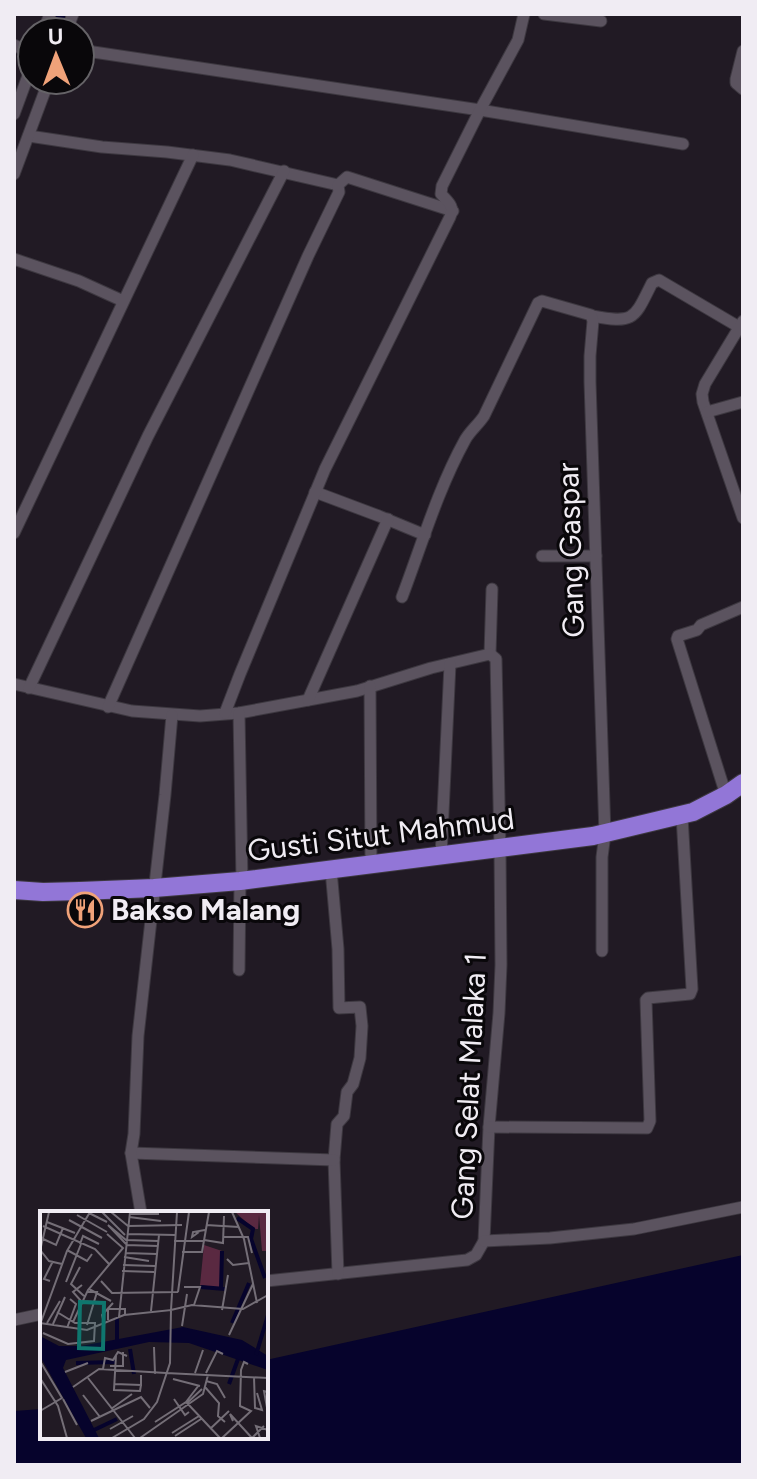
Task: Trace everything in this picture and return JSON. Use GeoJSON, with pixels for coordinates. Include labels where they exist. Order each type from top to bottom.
{"type":"FeatureCollection","features":[{"type":"Feature","properties":{"kind":"highway","name":"Gusti Situt Mahmud"},"geometry":{"type":"LineString","coordinates":[[14,890],[43,892],[154,888],[241,881],[605,834],[693,812],[743,783]]}},
{"type":"Feature","properties":{"kind":"street"},"geometry":{"type":"LineString","coordinates":[[225,713],[315,492],[453,211],[441,194],[442,186],[518,40],[524,14]]}},
{"type":"Feature","properties":{"kind":"street"},"geometry":{"type":"LineString","coordinates":[[544,14],[601,21]]}},
{"type":"Feature","properties":{"kind":"street"},"geometry":{"type":"LineString","coordinates":[[743,51],[736,83],[743,89]]}},
{"type":"Feature","properties":{"kind":"street"},"geometry":{"type":"LineString","coordinates":[[96,52],[683,144]]}},
{"type":"Feature","properties":{"kind":"street"},"geometry":{"type":"LineString","coordinates":[[14,174],[43,96]]}},
{"type":"Feature","properties":{"kind":"street"},"geometry":{"type":"LineString","coordinates":[[29,136],[230,160],[338,185]]}},
{"type":"Feature","properties":{"kind":"street"},"geometry":{"type":"LineString","coordinates":[[14,533],[193,155]]}},
{"type":"Feature","properties":{"kind":"street"},"geometry":{"type":"LineString","coordinates":[[29,688],[148,436],[284,171]]}},
{"type":"Feature","properties":{"kind":"street"},"geometry":{"type":"LineString","coordinates":[[338,185],[347,177],[453,211]]}},
{"type":"Feature","properties":{"kind":"street"},"geometry":{"type":"LineString","coordinates":[[108,707],[339,192],[338,185]]}},
{"type":"Feature","properties":{"kind":"street"},"geometry":{"type":"LineString","coordinates":[[14,259],[79,281],[123,301]]}},
{"type":"Feature","properties":{"kind":"street"},"geometry":{"type":"LineString","coordinates":[[402,597],[438,499],[462,445],[484,416],[538,303],[542,301],[617,320],[637,313],[652,283],[659,280],[741,324],[702,394],[737,481],[743,518]]}},
{"type":"Feature","properties":{"kind":"street","name":"Gang Gaspar"},"geometry":{"type":"LineString","coordinates":[[592,316],[590,382],[605,834],[602,857],[602,951]]}},
{"type":"Feature","properties":{"kind":"street"},"geometry":{"type":"LineString","coordinates":[[707,412],[743,402]]}},
{"type":"Feature","properties":{"kind":"street"},"geometry":{"type":"LineString","coordinates":[[315,492],[425,535]]}},
{"type":"Feature","properties":{"kind":"street"},"geometry":{"type":"LineString","coordinates":[[308,700],[388,519]]}},
{"type":"Feature","properties":{"kind":"street"},"geometry":{"type":"LineString","coordinates":[[542,556],[596,556]]}},
{"type":"Feature","properties":{"kind":"street","name":"Gang Selat Malaka 1"},"geometry":{"type":"LineString","coordinates":[[268,1281],[467,1260],[476,1255],[484,1241],[489,1127],[499,1013],[500,849],[496,659],[490,654],[492,589]]}},
{"type":"Feature","properties":{"kind":"street"},"geometry":{"type":"LineString","coordinates":[[726,795],[677,639],[743,607]]}},
{"type":"Feature","properties":{"kind":"street"},"geometry":{"type":"LineString","coordinates":[[14,684],[108,707],[200,716],[239,713],[357,691],[393,678],[490,654]]}},
{"type":"Feature","properties":{"kind":"street"},"geometry":{"type":"LineString","coordinates":[[441,856],[450,664]]}},
{"type":"Feature","properties":{"kind":"street"},"geometry":{"type":"LineString","coordinates":[[370,686],[371,865]]}},
{"type":"Feature","properties":{"kind":"street"},"geometry":{"type":"LineString","coordinates":[[239,713],[239,970]]}},
{"type":"Feature","properties":{"kind":"street"},"geometry":{"type":"LineString","coordinates":[[141,1211],[131,1153],[138,1036],[172,715]]}},
{"type":"Feature","properties":{"kind":"street"},"geometry":{"type":"LineString","coordinates":[[489,1127],[647,1128],[650,1121],[646,1000],[690,994],[692,989],[682,816]]}},
{"type":"Feature","properties":{"kind":"street"},"geometry":{"type":"LineString","coordinates":[[331,870],[338,949],[339,1008],[360,1007],[362,1016],[360,1058],[353,1084],[347,1092],[344,1116],[337,1123],[334,1160],[338,1274]]}},
{"type":"Feature","properties":{"kind":"street"},"geometry":{"type":"LineString","coordinates":[[131,1153],[334,1160]]}},
{"type":"Feature","properties":{"kind":"street"},"geometry":{"type":"LineString","coordinates":[[484,1241],[622,1231],[743,1207]]}},
{"type":"Feature","properties":{"kind":"street"},"geometry":{"type":"LineString","coordinates":[[14,1320],[40,1314]]}},
{"type":"Feature","properties":{"kind":"shaded area"},"geometry":{"type":"Polygon","coordinates":[[[743,1255],[743,1465],[14,1465],[14,1411],[40,1409],[40,1439],[268,1439],[268,1360],[743,1255]]]}},
{"type":"Feature","properties":{"kind":"place","name":"Bakso Malang"},"geometry":{"type":"Point","coordinates":[85,910]}}]}
